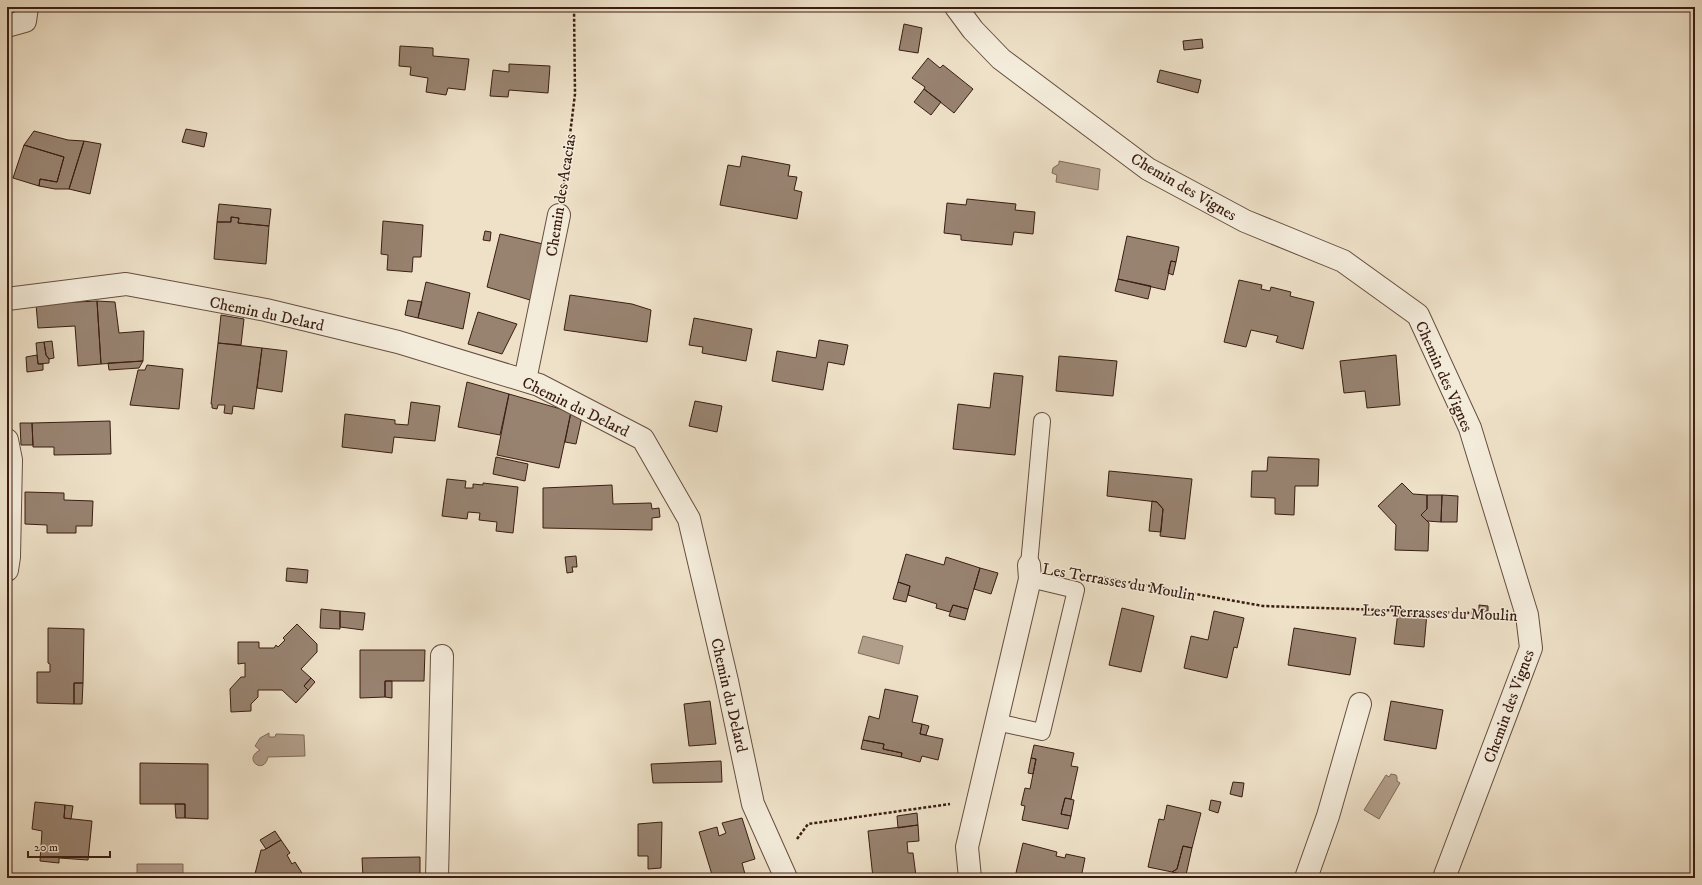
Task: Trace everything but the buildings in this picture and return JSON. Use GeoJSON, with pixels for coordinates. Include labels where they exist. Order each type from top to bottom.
{"type":"FeatureCollection","features":[{"type":"Feature","properties":{"kind":"street"},"geometry":{"type":"LineString","coordinates":[[7,26],[25,21],[27,7]]}},
{"type":"Feature","properties":{"kind":"street","name":"Chemin des Vignes"},"geometry":{"type":"LineString","coordinates":[[956,7],[973,30],[1001,59],[1148,169],[1245,221],[1343,261],[1418,315],[1470,428],[1527,615],[1531,648],[1444,878]]}},
{"type":"Feature","properties":{"kind":"street","name":"Chemin des Acacias"},"geometry":{"type":"LineString","coordinates":[[525,380],[559,215]]}},
{"type":"Feature","properties":{"kind":"street","name":"Chemin du Delard"},"geometry":{"type":"LineString","coordinates":[[7,299],[126,284],[282,314],[398,342],[525,380],[539,385],[643,439],[689,519],[727,681],[753,804],[786,878]]}},
{"type":"Feature","properties":{"kind":"street"},"geometry":{"type":"LineString","coordinates":[[7,440],[11,460],[9,557],[7,570]]}},
{"type":"Feature","properties":{"kind":"street","name":"Les Terrasses du Moulin"},"geometry":{"type":"LineString","coordinates":[[970,878],[967,847],[1030,572]]}},
{"type":"Feature","properties":{"kind":"street"},"geometry":{"type":"LineString","coordinates":[[437,878],[442,656]]}},
{"type":"Feature","properties":{"kind":"street"},"geometry":{"type":"LineString","coordinates":[[1306,878],[1328,816],[1360,704]]}},
{"type":"Feature","properties":{"kind":"lane"},"geometry":{"type":"LineString","coordinates":[[996,722],[1042,732],[1076,590],[1030,572],[1042,421]]}},
{"type":"Feature","properties":{"kind":"path","name":"Chemin des Acacias"},"geometry":{"type":"LineString","coordinates":[[559,215],[575,94],[574,7]]}},
{"type":"Feature","properties":{"kind":"path","name":"Les Terrasses du Moulin"},"geometry":{"type":"LineString","coordinates":[[1092,576],[1263,606],[1527,615]]}},
{"type":"Feature","properties":{"kind":"path"},"geometry":{"type":"LineString","coordinates":[[797,846],[797,838],[808,824],[977,801]]}},
{"type":"Feature","properties":{"kind":"shaded area"},"geometry":{"type":"Polygon","coordinates":[[[1059,161],[1100,169],[1098,190],[1056,182],[1057,175],[1052,173],[1053,168],[1059,164],[1059,161]]]}},
{"type":"Feature","properties":{"kind":"shaded area"},"geometry":{"type":"Polygon","coordinates":[[[863,636],[903,646],[899,664],[858,653],[863,636]]]}},
{"type":"Feature","properties":{"kind":"shaded area"},"geometry":{"type":"Polygon","coordinates":[[[269,733],[269,737],[275,737],[276,734],[304,735],[305,756],[268,757],[266,763],[259,766],[253,758],[260,750],[255,746],[260,738],[269,733]]]}},
{"type":"Feature","properties":{"kind":"shaded area"},"geometry":{"type":"Polygon","coordinates":[[[1391,774],[1396,775],[1397,781],[1400,783],[1379,819],[1364,810],[1386,775],[1389,777],[1391,774]]]}},
{"type":"Feature","properties":{"kind":"shaded area"},"geometry":{"type":"Polygon","coordinates":[[[137,864],[183,864],[183,878],[137,878],[137,864]]]}}]}
